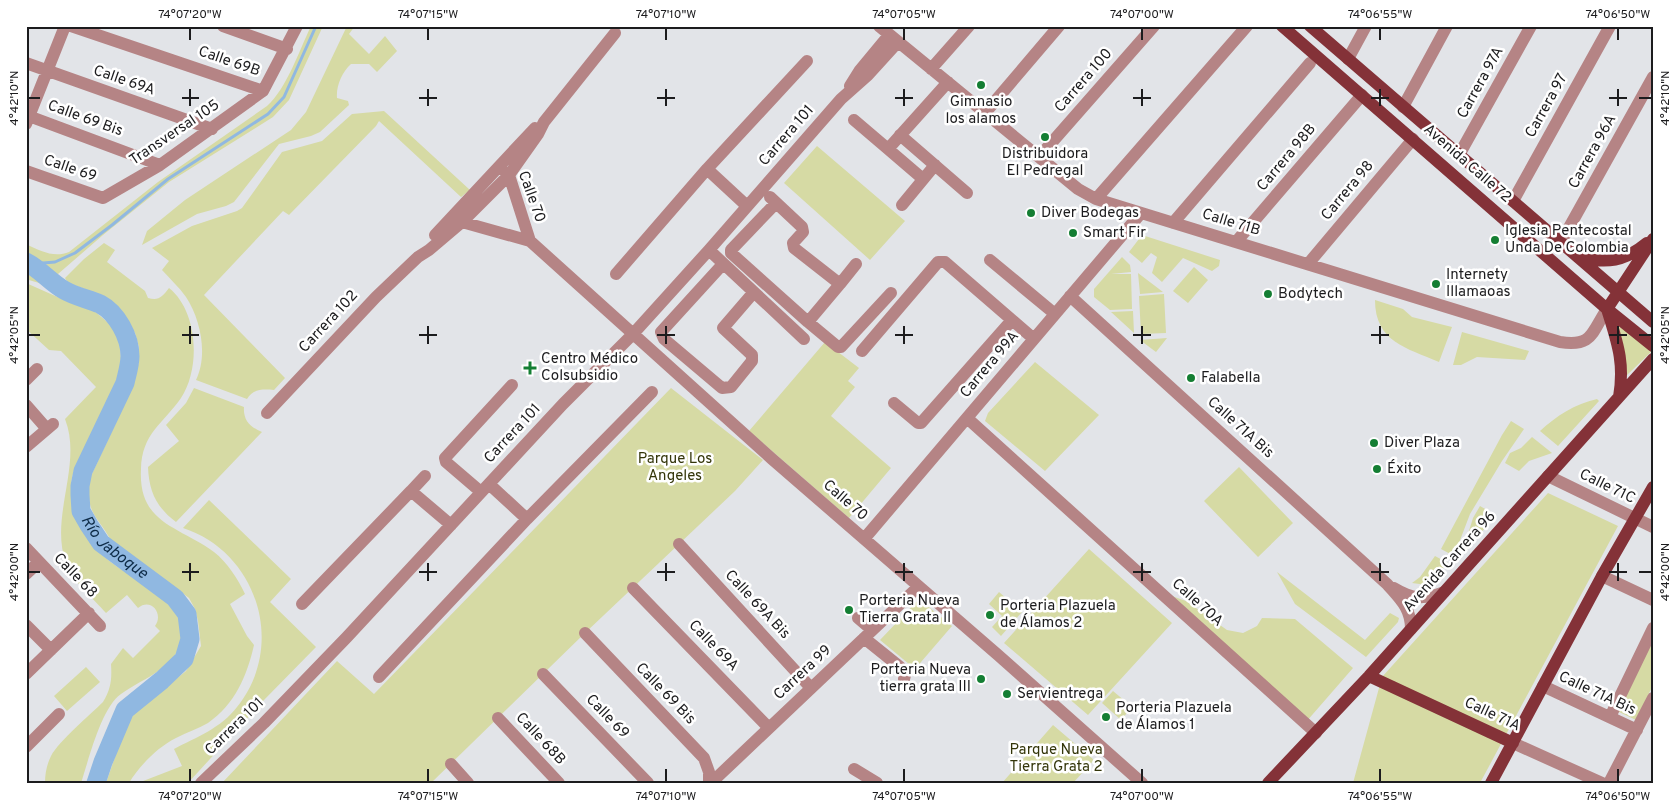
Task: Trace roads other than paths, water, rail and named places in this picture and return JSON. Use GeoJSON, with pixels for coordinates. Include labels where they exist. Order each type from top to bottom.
{"type":"FeatureCollection","features":[{"type":"Feature","properties":{"kind":"main road","name":"Avenida Calle 72"},"geometry":{"type":"LineString","coordinates":[[1282,26],[1607,309],[1653,346]]}},
{"type":"Feature","properties":{"kind":"main road","name":"Avenida Calle 72"},"geometry":{"type":"LineString","coordinates":[[1310,26],[1653,322]]}},
{"type":"Feature","properties":{"kind":"main road"},"geometry":{"type":"LineString","coordinates":[[1618,397],[1622,380],[1621,360],[1607,309],[1653,239]]}},
{"type":"Feature","properties":{"kind":"main road"},"geometry":{"type":"LineString","coordinates":[[1579,258],[1602,261],[1618,260],[1633,253],[1653,239]]}},
{"type":"Feature","properties":{"kind":"main road","name":"Avenida Carrera 96"},"geometry":{"type":"LineString","coordinates":[[1268,783],[1412,629],[1653,359]]}},
{"type":"Feature","properties":{"kind":"main road"},"geometry":{"type":"LineString","coordinates":[[1491,783],[1602,576],[1653,487]]}},
{"type":"Feature","properties":{"kind":"main road","name":"Calle 71A"},"geometry":{"type":"LineString","coordinates":[[1369,676],[1513,743]]}},
{"type":"Feature","properties":{"kind":"street"},"geometry":{"type":"LineString","coordinates":[[27,118],[65,26]]}},
{"type":"Feature","properties":{"kind":"street","name":"Calle 69B"},"geometry":{"type":"LineString","coordinates":[[71,26],[264,91]]}},
{"type":"Feature","properties":{"kind":"street"},"geometry":{"type":"LineString","coordinates":[[223,26],[287,49]]}},
{"type":"Feature","properties":{"kind":"street"},"geometry":{"type":"LineString","coordinates":[[264,91],[297,26]]}},
{"type":"Feature","properties":{"kind":"street"},"geometry":{"type":"LineString","coordinates":[[931,69],[969,26]]}},
{"type":"Feature","properties":{"kind":"street"},"geometry":{"type":"LineString","coordinates":[[985,113],[1059,26]]}},
{"type":"Feature","properties":{"kind":"street","name":"Carrera 100"},"geometry":{"type":"LineString","coordinates":[[1039,157],[1154,26]]}},
{"type":"Feature","properties":{"kind":"street"},"geometry":{"type":"LineString","coordinates":[[1096,199],[1247,26]]}},
{"type":"Feature","properties":{"kind":"street"},"geometry":{"type":"LineString","coordinates":[[1348,59],[1366,26]]}},
{"type":"Feature","properties":{"kind":"street"},"geometry":{"type":"LineString","coordinates":[[1403,107],[1447,26]]}},
{"type":"Feature","properties":{"kind":"street","name":"Carrera 97A"},"geometry":{"type":"LineString","coordinates":[[1459,155],[1531,26]]}},
{"type":"Feature","properties":{"kind":"street","name":"Carrera 97"},"geometry":{"type":"LineString","coordinates":[[1513,201],[1610,26]]}},
{"type":"Feature","properties":{"kind":"street","name":"Calle 71B"},"geometry":{"type":"LineString","coordinates":[[887,32],[1078,189],[1096,199],[1560,342],[1577,344],[1586,340],[1607,309]]}},
{"type":"Feature","properties":{"kind":"street","name":"Carrera 101"},"geometry":{"type":"LineString","coordinates":[[201,783],[264,723],[563,404],[633,334],[762,191],[841,99],[868,75],[887,32]]}},
{"type":"Feature","properties":{"kind":"street","name":"Carrera 102"},"geometry":{"type":"LineString","coordinates":[[267,413],[376,297],[418,257],[429,250],[538,134],[544,122],[615,33]]}},
{"type":"Feature","properties":{"kind":"street"},"geometry":{"type":"LineString","coordinates":[[616,274],[707,169],[807,61]]}},
{"type":"Feature","properties":{"kind":"street"},"geometry":{"type":"LineString","coordinates":[[1173,223],[1310,63]]}},
{"type":"Feature","properties":{"kind":"street","name":"Calle 69A"},"geometry":{"type":"LineString","coordinates":[[26,64],[212,129]]}},
{"type":"Feature","properties":{"kind":"street","name":"Carrera 96A"},"geometry":{"type":"LineString","coordinates":[[1561,242],[1653,77]]}},
{"type":"Feature","properties":{"kind":"street"},"geometry":{"type":"LineString","coordinates":[[888,149],[948,82]]}},
{"type":"Feature","properties":{"kind":"street","name":"Transversal 105"},"geometry":{"type":"LineString","coordinates":[[103,198],[160,164],[264,91]]}},
{"type":"Feature","properties":{"kind":"street","name":"Carrera 98B"},"geometry":{"type":"LineString","coordinates":[[1236,242],[1362,95]]}},
{"type":"Feature","properties":{"kind":"street","name":"Calle 69 Bis"},"geometry":{"type":"LineString","coordinates":[[27,118],[160,164]]}},
{"type":"Feature","properties":{"kind":"street"},"geometry":{"type":"LineString","coordinates":[[854,120],[923,179]]}},
{"type":"Feature","properties":{"kind":"street"},"geometry":{"type":"LineString","coordinates":[[900,135],[967,192]]}},
{"type":"Feature","properties":{"kind":"street","name":"Carrera 98"},"geometry":{"type":"LineString","coordinates":[[1308,264],[1413,139]]}},
{"type":"Feature","properties":{"kind":"street"},"geometry":{"type":"LineString","coordinates":[[902,205],[935,165]]}},
{"type":"Feature","properties":{"kind":"street"},"geometry":{"type":"LineString","coordinates":[[707,169],[747,206]]}},
{"type":"Feature","properties":{"kind":"street","name":"Calle 69"},"geometry":{"type":"LineString","coordinates":[[26,171],[103,198]]}},
{"type":"Feature","properties":{"kind":"street","name":"Calle 70"},"geometry":{"type":"LineString","coordinates":[[504,171],[530,241]]}},
{"type":"Feature","properties":{"kind":"street"},"geometry":{"type":"LineString","coordinates":[[762,191],[802,227],[803,232],[793,243],[794,248],[840,284]]}},
{"type":"Feature","properties":{"kind":"street"},"geometry":{"type":"LineString","coordinates":[[776,203],[731,250],[731,253],[838,347],[841,347],[891,293]]}},
{"type":"Feature","properties":{"kind":"street","name":"Carrera 99A"},"geometry":{"type":"LineString","coordinates":[[864,539],[1141,213]]}},
{"type":"Feature","properties":{"kind":"street","name":"Calle 70"},"geometry":{"type":"LineString","coordinates":[[458,219],[530,241],[918,587],[998,655],[1134,780]]}},
{"type":"Feature","properties":{"kind":"street"},"geometry":{"type":"LineString","coordinates":[[709,250],[804,339]]}},
{"type":"Feature","properties":{"kind":"street"},"geometry":{"type":"LineString","coordinates":[[990,260],[1055,314]]}},
{"type":"Feature","properties":{"kind":"street"},"geometry":{"type":"LineString","coordinates":[[862,351],[938,262],[945,262],[1034,338]]}},
{"type":"Feature","properties":{"kind":"street"},"geometry":{"type":"LineString","coordinates":[[723,264],[661,332],[664,339],[722,388],[731,387],[752,361],[752,355],[723,328],[754,292]]}},
{"type":"Feature","properties":{"kind":"street"},"geometry":{"type":"LineString","coordinates":[[808,322],[856,264]]}},
{"type":"Feature","properties":{"kind":"street","name":"Calle 71A Bis"},"geometry":{"type":"LineString","coordinates":[[1070,296],[1387,584],[1408,610],[1412,629]]}},
{"type":"Feature","properties":{"kind":"street"},"geometry":{"type":"LineString","coordinates":[[894,403],[918,423],[924,421],[1012,320]]}},
{"type":"Feature","properties":{"kind":"street"},"geometry":{"type":"LineString","coordinates":[[26,380],[38,369]]}},
{"type":"Feature","properties":{"kind":"street"},"geometry":{"type":"LineString","coordinates":[[512,385],[445,458],[446,462],[527,519]]}},
{"type":"Feature","properties":{"kind":"street"},"geometry":{"type":"LineString","coordinates":[[379,677],[527,519],[652,392]]}},
{"type":"Feature","properties":{"kind":"street"},"geometry":{"type":"LineString","coordinates":[[26,405],[50,426],[26,447]]}},
{"type":"Feature","properties":{"kind":"street","name":"Calle 70A"},"geometry":{"type":"LineString","coordinates":[[967,418],[1316,733]]}},
{"type":"Feature","properties":{"kind":"street"},"geometry":{"type":"LineString","coordinates":[[302,604],[425,476]]}},
{"type":"Feature","properties":{"kind":"street","name":"Calle 71C"},"geometry":{"type":"LineString","coordinates":[[1548,476],[1653,527]]}},
{"type":"Feature","properties":{"kind":"street"},"geometry":{"type":"LineString","coordinates":[[411,491],[451,525]]}},
{"type":"Feature","properties":{"kind":"street","name":"Calle 69A Bis"},"geometry":{"type":"LineString","coordinates":[[678,544],[811,688]]}},
{"type":"Feature","properties":{"kind":"street","name":"Calle 68"},"geometry":{"type":"LineString","coordinates":[[26,548],[100,626]]}},
{"type":"Feature","properties":{"kind":"street"},"geometry":{"type":"LineString","coordinates":[[26,574],[39,562]]}},
{"type":"Feature","properties":{"kind":"street"},"geometry":{"type":"LineString","coordinates":[[1602,576],[1653,600]]}},
{"type":"Feature","properties":{"kind":"street","name":"Calle 71A Bis"},"geometry":{"type":"LineString","coordinates":[[1387,584],[1403,594],[1420,598],[1444,592]]}},
{"type":"Feature","properties":{"kind":"street","name":"Carrera 99"},"geometry":{"type":"LineString","coordinates":[[710,783],[918,587]]}},
{"type":"Feature","properties":{"kind":"street","name":"Calle 69A"},"geometry":{"type":"LineString","coordinates":[[633,588],[769,728]]}},
{"type":"Feature","properties":{"kind":"street"},"geometry":{"type":"LineString","coordinates":[[26,674],[88,613]]}},
{"type":"Feature","properties":{"kind":"street"},"geometry":{"type":"LineString","coordinates":[[858,618],[868,634],[900,667],[905,675],[904,679]]}},
{"type":"Feature","properties":{"kind":"street"},"geometry":{"type":"LineString","coordinates":[[26,626],[51,650]]}},
{"type":"Feature","properties":{"kind":"street"},"geometry":{"type":"LineString","coordinates":[[1610,717],[1653,628]]}},
{"type":"Feature","properties":{"kind":"street","name":"Calle 69 Bis"},"geometry":{"type":"LineString","coordinates":[[585,633],[704,758],[710,783]]}},
{"type":"Feature","properties":{"kind":"street","name":"Calle 69"},"geometry":{"type":"LineString","coordinates":[[543,674],[648,783]]}},
{"type":"Feature","properties":{"kind":"street","name":"Calle 71A Bis"},"geometry":{"type":"LineString","coordinates":[[1543,686],[1637,730]]}},
{"type":"Feature","properties":{"kind":"street"},"geometry":{"type":"LineString","coordinates":[[1609,783],[1653,698]]}},
{"type":"Feature","properties":{"kind":"street"},"geometry":{"type":"LineString","coordinates":[[26,747],[59,714]]}},
{"type":"Feature","properties":{"kind":"street","name":"Calle 68B"},"geometry":{"type":"LineString","coordinates":[[498,718],[559,783]]}},
{"type":"Feature","properties":{"kind":"street","name":"Calle 71A"},"geometry":{"type":"LineString","coordinates":[[1513,743],[1602,783]]}},
{"type":"Feature","properties":{"kind":"street"},"geometry":{"type":"LineString","coordinates":[[451,764],[468,783]]}},
{"type":"Feature","properties":{"kind":"street"},"geometry":{"type":"LineString","coordinates":[[854,769],[877,783]]}},
{"type":"Feature","properties":{"kind":"waterway"},"geometry":{"type":"LineString","coordinates":[[31,264],[55,262],[75,253],[168,179],[268,114],[284,97],[316,26]]}},
{"type":"Feature","properties":{"kind":"waterway","name":"Río Jaboque"},"geometry":{"type":"LineString","coordinates":[[26,262],[64,290],[106,308],[117,319],[125,334],[130,356],[125,383],[83,471],[80,486],[81,511],[101,543],[175,598],[187,614],[190,639],[184,659],[162,680],[125,710],[96,783]]}},
{"type":"Feature","properties":{"kind":"place","name":"Gimnasio los alamos"},"geometry":{"type":"Point","coordinates":[981,85]}},
{"type":"Feature","properties":{"kind":"place","name":"Distribuidora El Pedregal"},"geometry":{"type":"Point","coordinates":[1045,137]}},
{"type":"Feature","properties":{"kind":"place","name":"Diver Bodegas"},"geometry":{"type":"Point","coordinates":[1031,213]}},
{"type":"Feature","properties":{"kind":"place","name":"Smart Fir"},"geometry":{"type":"Point","coordinates":[1073,233]}},
{"type":"Feature","properties":{"kind":"place","name":"Iglesia Pentecostal Unda De Colombia"},"geometry":{"type":"Point","coordinates":[1495,240]}},
{"type":"Feature","properties":{"kind":"place","name":"Internety Illamaoas"},"geometry":{"type":"Point","coordinates":[1436,284]}},
{"type":"Feature","properties":{"kind":"place","name":"Bodytech"},"geometry":{"type":"Point","coordinates":[1268,294]}},
{"type":"Feature","properties":{"kind":"place","name":"Centro Médico Colsubsidio"},"geometry":{"type":"Point","coordinates":[530,368]}},
{"type":"Feature","properties":{"kind":"place","name":"Falabella"},"geometry":{"type":"Point","coordinates":[1191,378]}},
{"type":"Feature","properties":{"kind":"place","name":"Diver Plaza"},"geometry":{"type":"Point","coordinates":[1374,443]}},
{"type":"Feature","properties":{"kind":"place","name":"Éxito"},"geometry":{"type":"Point","coordinates":[1377,469]}},
{"type":"Feature","properties":{"kind":"place","name":"Porteria Nueva Tierra Grata II"},"geometry":{"type":"Point","coordinates":[849,610]}},
{"type":"Feature","properties":{"kind":"place","name":"Porteria Plazuela de Álamos 2"},"geometry":{"type":"Point","coordinates":[990,615]}},
{"type":"Feature","properties":{"kind":"place","name":"Porteria Nueva tierra grata III"},"geometry":{"type":"Point","coordinates":[981,679]}},
{"type":"Feature","properties":{"kind":"place","name":"Servientrega"},"geometry":{"type":"Point","coordinates":[1007,694]}},
{"type":"Feature","properties":{"kind":"place","name":"Porteria Plazuela de Álamos 1"},"geometry":{"type":"Point","coordinates":[1106,717]}},
{"type":"Feature","properties":{"kind":"park label","name":"Parque Los Angeles"},"geometry":{"type":"Point","coordinates":[675,468]}},
{"type":"Feature","properties":{"kind":"park label","name":"Parque Nueva Tierra Grata 2"},"geometry":{"type":"Point","coordinates":[1056,758]}}]}
